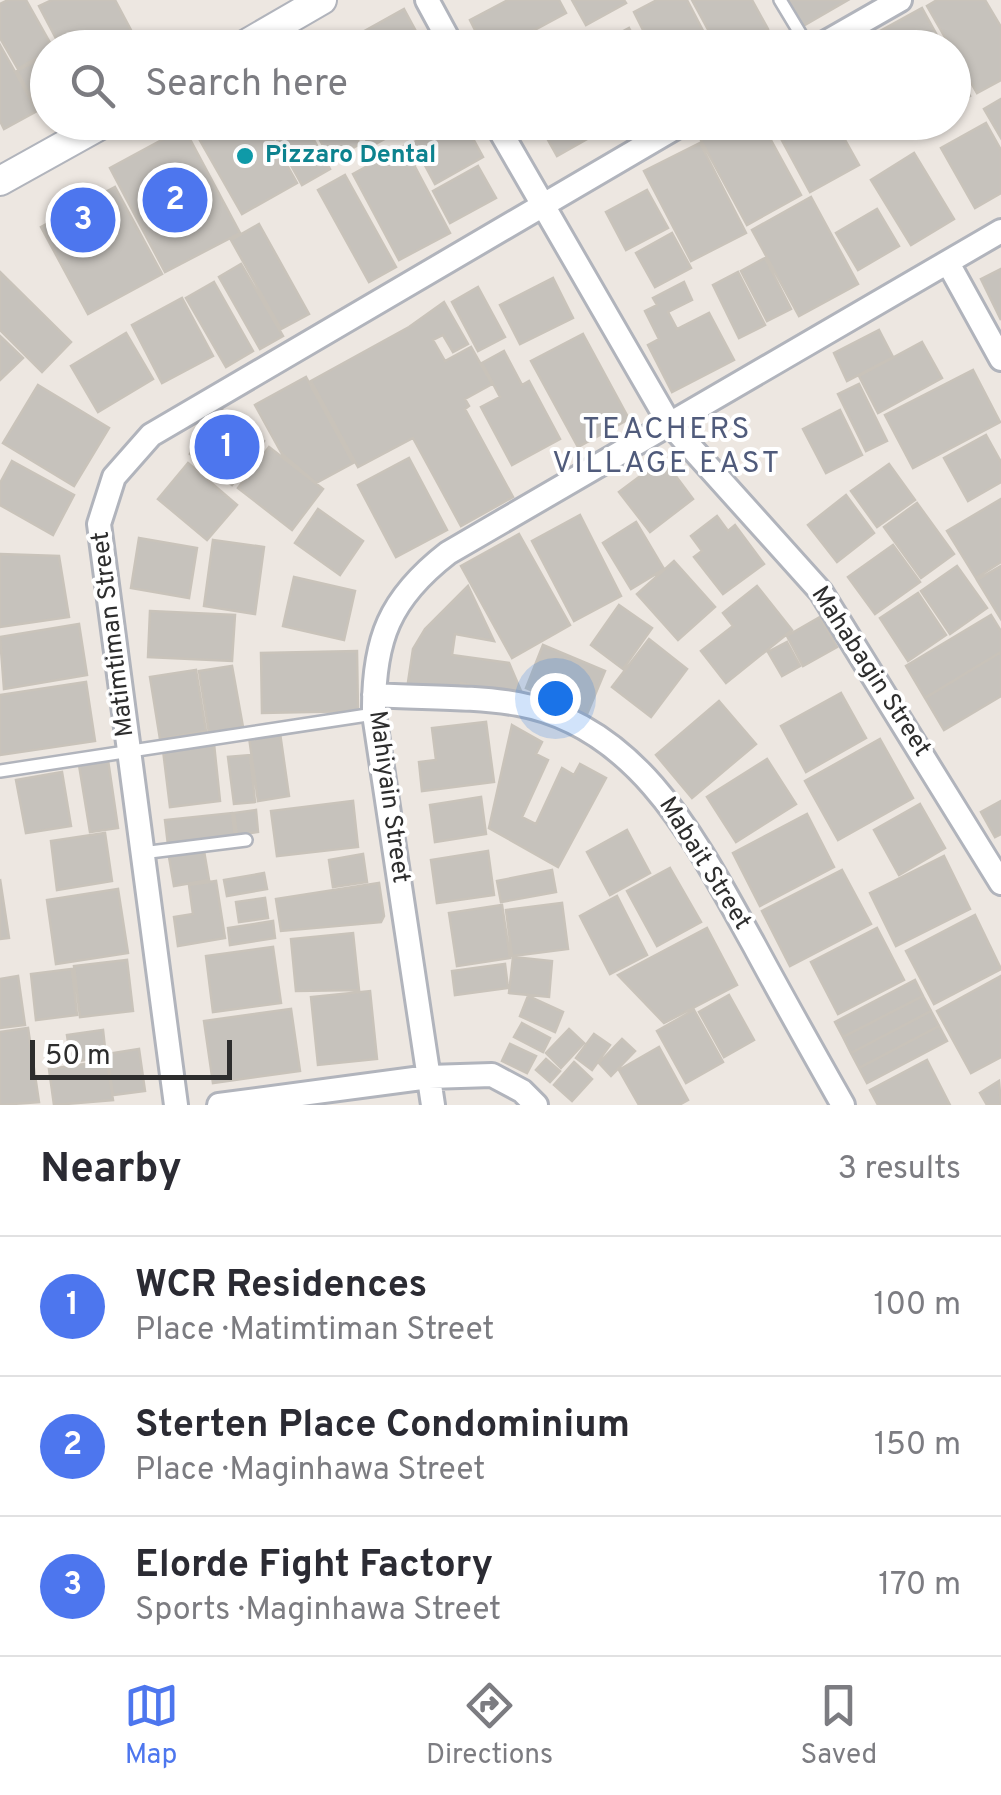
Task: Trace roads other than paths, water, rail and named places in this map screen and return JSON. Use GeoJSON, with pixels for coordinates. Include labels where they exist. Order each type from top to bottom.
{"type":"FeatureCollection","features":[{"type":"Feature","properties":{"kind":"street"},"geometry":{"type":"LineString","coordinates":[[270,30],[322,0]]}},
{"type":"Feature","properties":{"kind":"street"},"geometry":{"type":"LineString","coordinates":[[427,0],[443,30]]}},
{"type":"Feature","properties":{"kind":"street"},"geometry":{"type":"LineString","coordinates":[[845,30],[900,0]]}},
{"type":"Feature","properties":{"kind":"street"},"geometry":{"type":"LineString","coordinates":[[0,180],[73,140]]}},
{"type":"Feature","properties":{"kind":"street","name":"Mahabagin Street"},"geometry":{"type":"LineString","coordinates":[[505,140],[669,422],[821,592],[1001,883]]}},
{"type":"Feature","properties":{"kind":"street","name":"Matimtiman Street"},"geometry":{"type":"LineString","coordinates":[[176,1105],[99,524],[114,477],[151,435],[654,140]]}},
{"type":"Feature","properties":{"kind":"street","name":"Mahiyain Street"},"geometry":{"type":"LineString","coordinates":[[433,1105],[374,704],[389,615],[414,580],[448,553],[1001,231]]}},
{"type":"Feature","properties":{"kind":"street"},"geometry":{"type":"LineString","coordinates":[[948,262],[1001,359]]}},
{"type":"Feature","properties":{"kind":"street","name":"Mabait Street"},"geometry":{"type":"LineString","coordinates":[[374,704],[520,704],[575,724],[623,754],[668,800],[843,1105]]}},
{"type":"Feature","properties":{"kind":"street"},"geometry":{"type":"LineString","coordinates":[[219,1105],[429,1078],[492,1075],[522,1091],[536,1105]]}},
{"type":"Feature","properties":{"kind":"lane"},"geometry":{"type":"LineString","coordinates":[[780,0],[800,30]]}},
{"type":"Feature","properties":{"kind":"lane"},"geometry":{"type":"LineString","coordinates":[[0,771],[128,753],[374,704]]}},
{"type":"Feature","properties":{"kind":"lane"},"geometry":{"type":"LineString","coordinates":[[142,853],[246,840]]}},
{"type":"Feature","properties":{"kind":"place","name":"Pizzaro Dental"},"geometry":{"type":"Point","coordinates":[245,156]}},
{"type":"Feature","properties":{"kind":"place","name":"Sterten Place Condominium"},"geometry":{"type":"Point","coordinates":[175,200]}},
{"type":"Feature","properties":{"kind":"place","name":"Elorde Fight Factory"},"geometry":{"type":"Point","coordinates":[83,220]}},
{"type":"Feature","properties":{"kind":"place","name":"WCR Residences"},"geometry":{"type":"Point","coordinates":[227,447]}},
{"type":"Feature","properties":{"kind":"district","name":"TEACHERS VILLAGE EAST"},"geometry":{"type":"Point","coordinates":[667,447]}}]}
